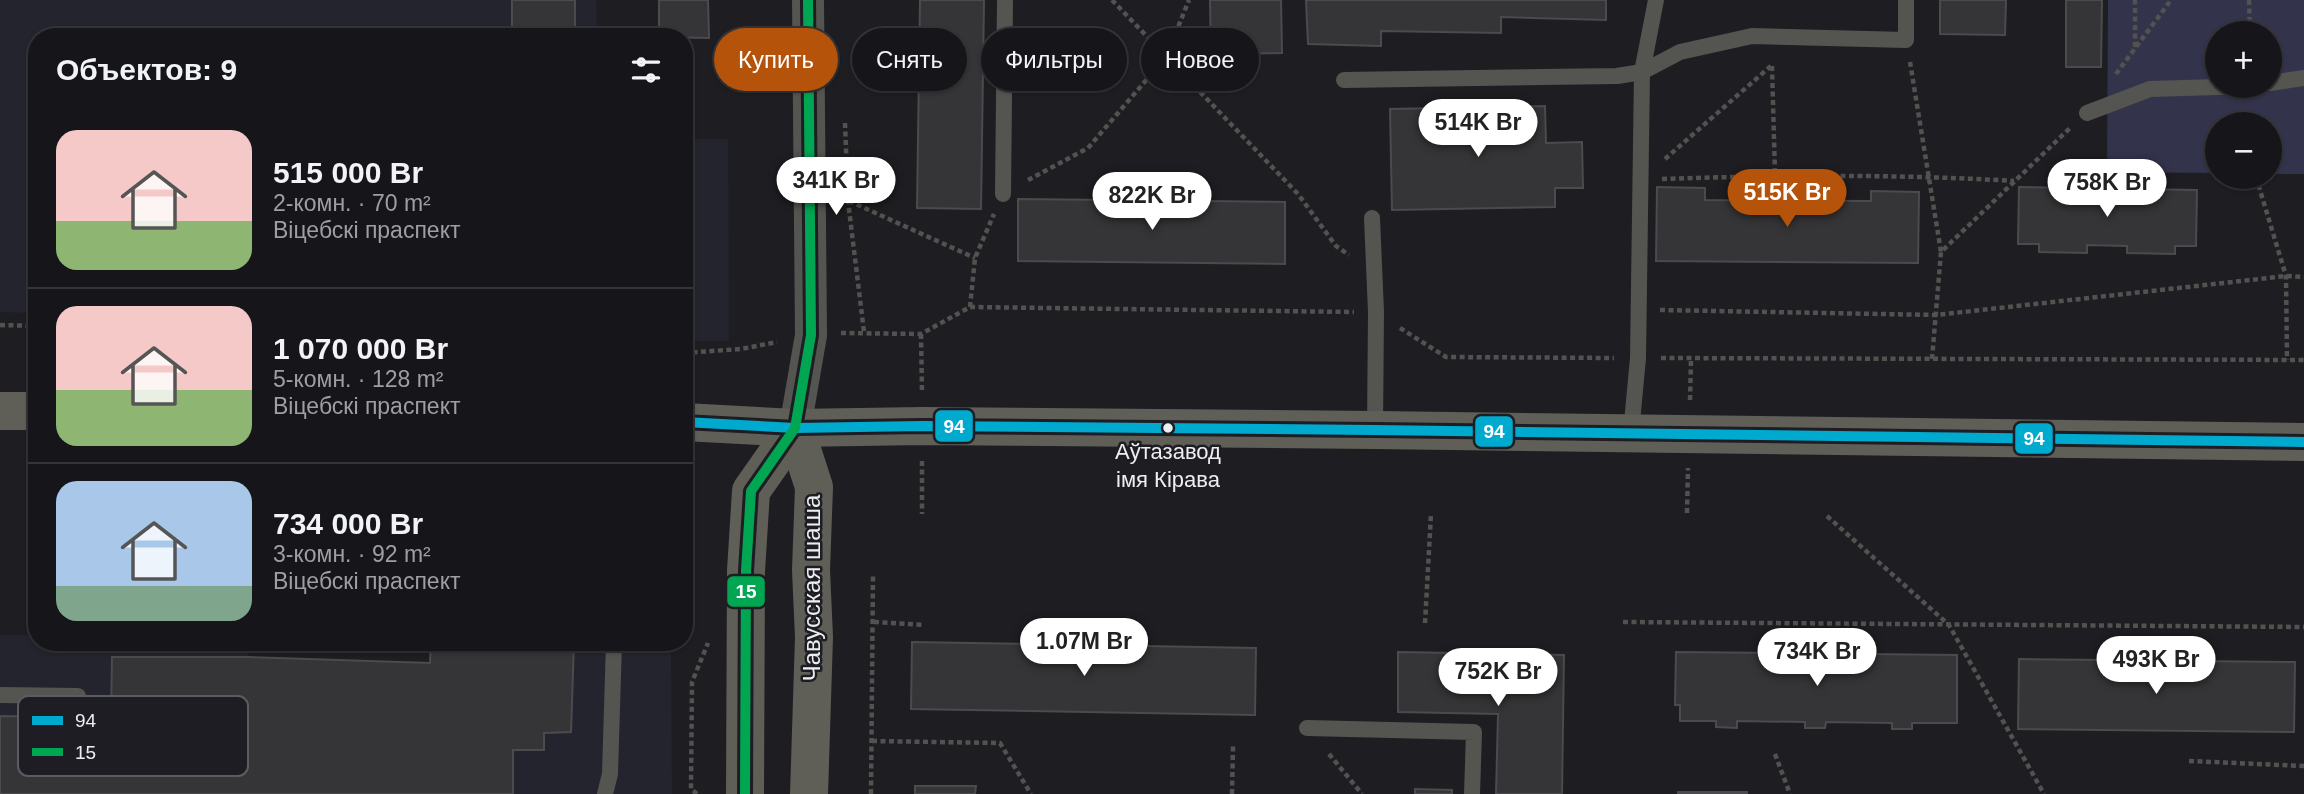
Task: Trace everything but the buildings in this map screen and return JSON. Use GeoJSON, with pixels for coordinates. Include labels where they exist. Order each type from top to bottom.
{"type":"FeatureCollection","features":[{"type":"Feature","properties":{"kind":"main road"},"geometry":{"type":"LineString","coordinates":[[0,411],[28,411]]}},
{"type":"Feature","properties":{"kind":"main road"},"geometry":{"type":"LineString","coordinates":[[693,422],[795,428],[935,426],[1374,430],[2304,442]]}},
{"type":"Feature","properties":{"kind":"main road"},"geometry":{"type":"LineString","coordinates":[[745,794],[747,571],[751,491],[795,428]]}},
{"type":"Feature","properties":{"kind":"main road","name":"Чавусская шаша"},"geometry":{"type":"LineString","coordinates":[[795,428],[814,487],[811,570],[814,637],[809,794]]}},
{"type":"Feature","properties":{"kind":"street"},"geometry":{"type":"LineString","coordinates":[[795,428],[811,335],[808,0]]}},
{"type":"Feature","properties":{"kind":"lane"},"geometry":{"type":"LineString","coordinates":[[1003,194],[1005,0]]}},
{"type":"Feature","properties":{"kind":"lane"},"geometry":{"type":"LineString","coordinates":[[1631,434],[1638,358],[1642,72],[1656,0]]}},
{"type":"Feature","properties":{"kind":"lane"},"geometry":{"type":"LineString","coordinates":[[1344,80],[1617,76],[1642,72],[1679,52],[1752,36],[1906,40],[1906,0]]}},
{"type":"Feature","properties":{"kind":"lane"},"geometry":{"type":"LineString","coordinates":[[2282,81],[2304,78]]}},
{"type":"Feature","properties":{"kind":"lane"},"geometry":{"type":"LineString","coordinates":[[2087,113],[2150,89],[2205,87]]}},
{"type":"Feature","properties":{"kind":"lane"},"geometry":{"type":"LineString","coordinates":[[1372,218],[1376,312],[1374,430]]}},
{"type":"Feature","properties":{"kind":"lane"},"geometry":{"type":"LineString","coordinates":[[605,794],[610,774],[614,651]]}},
{"type":"Feature","properties":{"kind":"lane"},"geometry":{"type":"LineString","coordinates":[[0,695],[78,696]]}},
{"type":"Feature","properties":{"kind":"lane"},"geometry":{"type":"LineString","coordinates":[[1307,728],[1475,732],[1472,794]]}},
{"type":"Feature","properties":{"kind":"path"},"geometry":{"type":"LineString","coordinates":[[1112,0],[1141,31]]}},
{"type":"Feature","properties":{"kind":"path"},"geometry":{"type":"LineString","coordinates":[[1178,28],[1189,0]]}},
{"type":"Feature","properties":{"kind":"path"},"geometry":{"type":"LineString","coordinates":[[2135,0],[2135,48]]}},
{"type":"Feature","properties":{"kind":"path"},"geometry":{"type":"LineString","coordinates":[[1941,252],[2087,113],[2171,0]]}},
{"type":"Feature","properties":{"kind":"path"},"geometry":{"type":"LineString","coordinates":[[2249,0],[2249,21]]}},
{"type":"Feature","properties":{"kind":"path"},"geometry":{"type":"LineString","coordinates":[[1906,40],[1941,252],[1932,359]]}},
{"type":"Feature","properties":{"kind":"path"},"geometry":{"type":"LineString","coordinates":[[1641,180],[1772,65],[1775,175]]}},
{"type":"Feature","properties":{"kind":"path"},"geometry":{"type":"LineString","coordinates":[[970,307],[975,258],[1003,194],[1088,148],[1141,86]]}},
{"type":"Feature","properties":{"kind":"path"},"geometry":{"type":"LineString","coordinates":[[1199,91],[1298,194],[1336,246],[1375,274]]}},
{"type":"Feature","properties":{"kind":"path"},"geometry":{"type":"LineString","coordinates":[[845,121],[848,201],[864,332]]}},
{"type":"Feature","properties":{"kind":"path"},"geometry":{"type":"LineString","coordinates":[[1641,180],[1775,175],[1927,176],[2014,181]]}},
{"type":"Feature","properties":{"kind":"path"},"geometry":{"type":"LineString","coordinates":[[2260,189],[2286,276],[2287,360]]}},
{"type":"Feature","properties":{"kind":"path"},"geometry":{"type":"LineString","coordinates":[[848,201],[975,258]]}},
{"type":"Feature","properties":{"kind":"path"},"geometry":{"type":"LineString","coordinates":[[1639,309],[1936,314],[2304,276]]}},
{"type":"Feature","properties":{"kind":"path"},"geometry":{"type":"LineString","coordinates":[[693,352],[741,349],[811,335],[864,332],[921,334],[970,307],[1376,312],[1446,357],[2304,360]]}},
{"type":"Feature","properties":{"kind":"path"},"geometry":{"type":"LineString","coordinates":[[0,325],[28,326]]}},
{"type":"Feature","properties":{"kind":"path"},"geometry":{"type":"LineString","coordinates":[[1425,623],[1431,514]]}},
{"type":"Feature","properties":{"kind":"path"},"geometry":{"type":"LineString","coordinates":[[1827,516],[1949,625],[2044,794]]}},
{"type":"Feature","properties":{"kind":"path"},"geometry":{"type":"LineString","coordinates":[[870,794],[873,574]]}},
{"type":"Feature","properties":{"kind":"path"},"geometry":{"type":"LineString","coordinates":[[874,622],[924,625]]}},
{"type":"Feature","properties":{"kind":"path"},"geometry":{"type":"LineString","coordinates":[[1623,622],[2304,627]]}},
{"type":"Feature","properties":{"kind":"path"},"geometry":{"type":"LineString","coordinates":[[698,794],[691,789],[692,682],[711,636]]}},
{"type":"Feature","properties":{"kind":"path"},"geometry":{"type":"LineString","coordinates":[[1307,728],[1362,794]]}},
{"type":"Feature","properties":{"kind":"path"},"geometry":{"type":"LineString","coordinates":[[872,741],[1000,743],[1031,794]]}},
{"type":"Feature","properties":{"kind":"path"},"geometry":{"type":"LineString","coordinates":[[1232,794],[1233,746]]}},
{"type":"Feature","properties":{"kind":"path"},"geometry":{"type":"LineString","coordinates":[[1774,754],[1790,794]]}},
{"type":"Feature","properties":{"kind":"path"},"geometry":{"type":"LineString","coordinates":[[2189,761],[2304,766]]}},
{"type":"Feature","properties":{"kind":"shaded area"},"geometry":{"type":"Polygon","coordinates":[[[0,0],[596,0],[597,28],[28,28],[28,313],[0,312],[0,0]]]}},
{"type":"Feature","properties":{"kind":"shaded area"},"geometry":{"type":"Polygon","coordinates":[[[2108,0],[2304,0],[2304,174],[2282,174],[2282,112],[2205,112],[2205,173],[2107,172],[2108,0]]]}},
{"type":"Feature","properties":{"kind":"shaded area"},"geometry":{"type":"Polygon","coordinates":[[[693,139],[728,139],[729,341],[693,341],[693,139]]]}},
{"type":"Feature","properties":{"kind":"shaded area"},"geometry":{"type":"Polygon","coordinates":[[[0,635],[28,635],[28,651],[248,651],[248,657],[430,662],[431,651],[671,651],[672,794],[0,794],[0,635]]]}},
{"type":"Feature","properties":{"kind":"transit line","name":"15"},"geometry":{"type":"LineString","coordinates":[[745,794],[746,571],[751,491],[795,428],[811,335],[808,0]]}},
{"type":"Feature","properties":{"kind":"transit line","name":"94"},"geometry":{"type":"LineString","coordinates":[[693,422],[795,428],[922,426],[1375,430],[2304,442]]}},
{"type":"Feature","properties":{"kind":"place","name":"Аўтазавод імя Кірава"},"geometry":{"type":"Point","coordinates":[1168,428]}}]}
